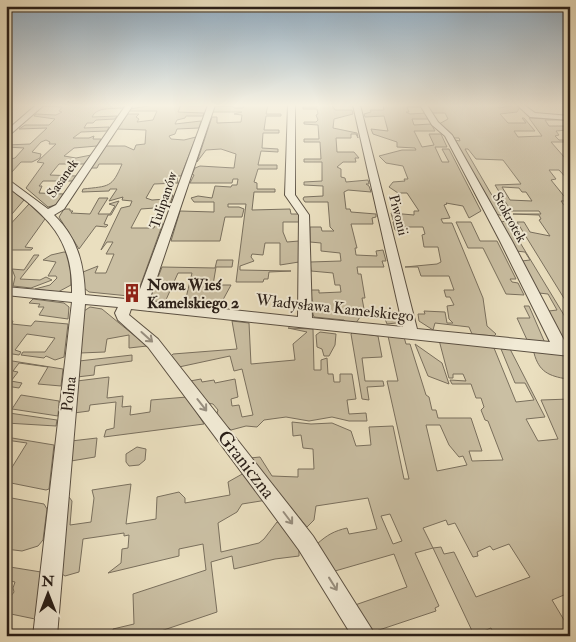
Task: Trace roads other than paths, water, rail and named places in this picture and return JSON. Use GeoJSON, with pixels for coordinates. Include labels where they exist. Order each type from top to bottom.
{"type":"FeatureCollection","features":[{"type":"Feature","properties":{"kind":"street","name":"Sasanek"},"geometry":{"type":"LineString","coordinates":[[47,214],[60,207],[109,135]]}},
{"type":"Feature","properties":{"kind":"street","name":"Tulipanów"},"geometry":{"type":"LineString","coordinates":[[133,304],[200,135]]}},
{"type":"Feature","properties":{"kind":"street"},"geometry":{"type":"LineString","coordinates":[[291,135],[290,194],[304,215],[305,322]]}},
{"type":"Feature","properties":{"kind":"street","name":"Piwonii"},"geometry":{"type":"LineString","coordinates":[[364,135],[410,319],[411,332]]}},
{"type":"Feature","properties":{"kind":"street","name":"Stokrotek"},"geometry":{"type":"LineString","coordinates":[[448,135],[566,350]]}},
{"type":"Feature","properties":{"kind":"street","name":"Polna"},"geometry":{"type":"LineString","coordinates":[[6,181],[47,214],[61,230],[73,250],[77,300],[45,636]]}},
{"type":"Feature","properties":{"kind":"street","name":"Władysława Kamelskiego"},"geometry":{"type":"LineString","coordinates":[[6,291],[77,300],[411,332],[566,350]]}},
{"type":"Feature","properties":{"kind":"street","name":"Graniczna"},"geometry":{"type":"LineString","coordinates":[[133,304],[122,316],[153,343],[273,498],[306,543],[365,636]]}},
{"type":"Feature","properties":{"kind":"place","name":"Nowa Wieś Kamelskiego 2"},"geometry":{"type":"Point","coordinates":[132,293]}}]}
